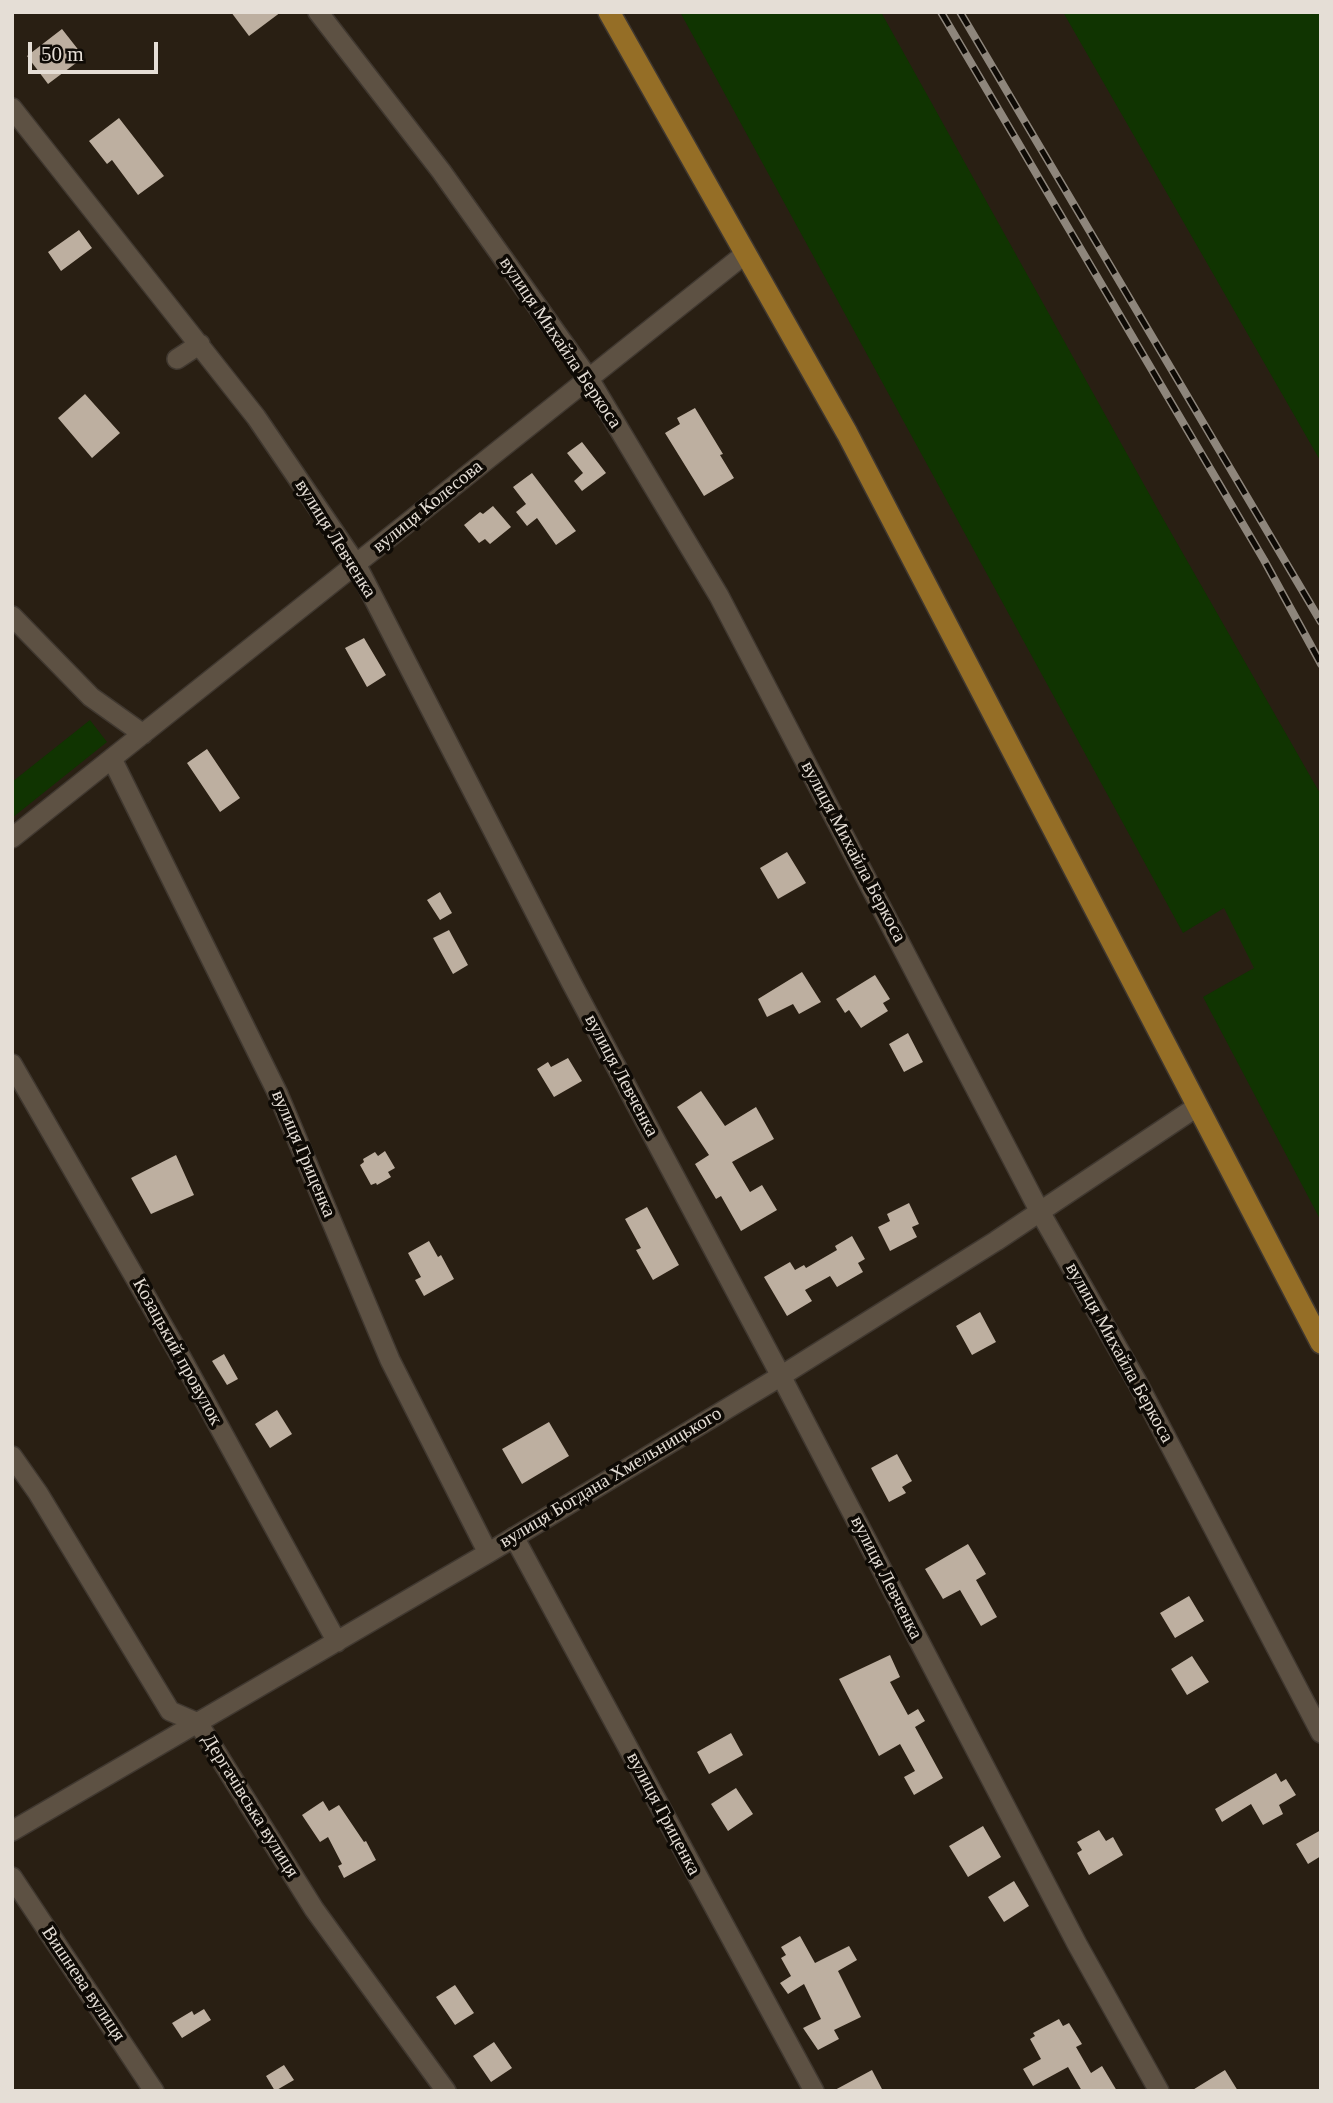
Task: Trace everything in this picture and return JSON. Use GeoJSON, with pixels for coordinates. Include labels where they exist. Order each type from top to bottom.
{"type":"FeatureCollection","features":[{"type":"Feature","properties":{"kind":"main road"},"geometry":{"type":"LineString","coordinates":[[609,12],[847,433],[1321,1343]]}},
{"type":"Feature","properties":{"kind":"street","name":"вулиця Михайла Беркоса"},"geometry":{"type":"LineString","coordinates":[[318,12],[441,171],[589,379],[719,596],[1040,1212],[1137,1382],[1321,1733]]}},
{"type":"Feature","properties":{"kind":"street","name":"вулиця Левченка"},"geometry":{"type":"LineString","coordinates":[[12,108],[256,416],[356,564],[571,982],[781,1376],[1077,1944],[1159,2091]]}},
{"type":"Feature","properties":{"kind":"street","name":"вулиця Колесова"},"geometry":{"type":"LineString","coordinates":[[12,838],[746,254]]}},
{"type":"Feature","properties":{"kind":"street"},"geometry":{"type":"LineString","coordinates":[[177,359],[200,344]]}},
{"type":"Feature","properties":{"kind":"street"},"geometry":{"type":"LineString","coordinates":[[12,615],[90,697],[143,734]]}},
{"type":"Feature","properties":{"kind":"street","name":"вулиця Гриценка"},"geometry":{"type":"LineString","coordinates":[[112,759],[278,1094],[390,1360],[488,1553]]}},
{"type":"Feature","properties":{"kind":"street","name":"Козацький провулок"},"geometry":{"type":"LineString","coordinates":[[12,1064],[183,1359],[337,1642]]}},
{"type":"Feature","properties":{"kind":"street","name":"вулиця Богдана Хмельницького"},"geometry":{"type":"LineString","coordinates":[[12,1831],[488,1553],[781,1376],[1040,1212],[1198,1107]]}},
{"type":"Feature","properties":{"kind":"street","name":"Дергачівська вулиця"},"geometry":{"type":"LineString","coordinates":[[12,1455],[38,1493],[170,1711],[198,1723],[314,1909],[446,2091]]}},
{"type":"Feature","properties":{"kind":"street","name":"вулиця Гриценка"},"geometry":{"type":"LineString","coordinates":[[514,1537],[814,2091]]}},
{"type":"Feature","properties":{"kind":"street","name":"Вишнева вулиця"},"geometry":{"type":"LineString","coordinates":[[12,1877],[154,2091]]}},
{"type":"Feature","properties":{"kind":"green space"},"geometry":{"type":"Polygon","coordinates":[[[680,12],[881,12],[1161,515],[1321,795],[1321,1221],[1203,997],[1254,968],[1224,908],[1183,933],[680,12]]]}},
{"type":"Feature","properties":{"kind":"green space"},"geometry":{"type":"Polygon","coordinates":[[[1063,12],[1321,12],[1321,462],[1063,12]]]}},
{"type":"Feature","properties":{"kind":"green space"},"geometry":{"type":"Polygon","coordinates":[[[90,720],[107,742],[12,818],[12,782],[90,720]]]}},
{"type":"Feature","properties":{"kind":"building"},"geometry":{"type":"Polygon","coordinates":[[[231,12],[281,12],[249,36],[231,12]]]}},
{"type":"Feature","properties":{"kind":"building"},"geometry":{"type":"Polygon","coordinates":[[[62,29],[84,57],[48,84],[27,56],[62,29]]]}},
{"type":"Feature","properties":{"kind":"building"},"geometry":{"type":"Polygon","coordinates":[[[119,118],[164,176],[138,195],[112,160],[107,164],[89,141],[119,118]]]}},
{"type":"Feature","properties":{"kind":"building"},"geometry":{"type":"Polygon","coordinates":[[[79,230],[92,248],[61,271],[48,252],[79,230]]]}},
{"type":"Feature","properties":{"kind":"building"},"geometry":{"type":"Polygon","coordinates":[[[85,394],[120,433],[92,458],[58,418],[85,394]]]}},
{"type":"Feature","properties":{"kind":"building"},"geometry":{"type":"Polygon","coordinates":[[[695,408],[734,478],[704,496],[665,433],[680,424],[677,418],[695,408]]]}},
{"type":"Feature","properties":{"kind":"building"},"geometry":{"type":"Polygon","coordinates":[[[582,442],[606,473],[582,491],[574,481],[583,473],[567,453],[582,442]]]}},
{"type":"Feature","properties":{"kind":"building"},"geometry":{"type":"Polygon","coordinates":[[[532,473],[576,531],[556,545],[537,518],[527,526],[516,512],[526,504],[513,487],[532,473]]]}},
{"type":"Feature","properties":{"kind":"building"},"geometry":{"type":"Polygon","coordinates":[[[493,506],[511,527],[490,544],[485,539],[479,543],[464,525],[480,512],[483,514],[493,506]]]}},
{"type":"Feature","properties":{"kind":"building"},"geometry":{"type":"Polygon","coordinates":[[[364,638],[386,675],[367,687],[345,648],[364,638]]]}},
{"type":"Feature","properties":{"kind":"building"},"geometry":{"type":"Polygon","coordinates":[[[207,749],[240,798],[220,812],[187,763],[207,749]]]}},
{"type":"Feature","properties":{"kind":"building"},"geometry":{"type":"Polygon","coordinates":[[[787,852],[806,883],[778,899],[760,868],[787,852]]]}},
{"type":"Feature","properties":{"kind":"building"},"geometry":{"type":"Polygon","coordinates":[[[440,892],[452,913],[440,920],[427,900],[440,892]]]}},
{"type":"Feature","properties":{"kind":"building"},"geometry":{"type":"Polygon","coordinates":[[[449,930],[468,965],[453,974],[433,938],[449,930]]]}},
{"type":"Feature","properties":{"kind":"building"},"geometry":{"type":"Polygon","coordinates":[[[802,972],[821,1002],[799,1014],[793,1004],[767,1017],[758,999],[802,972]]]}},
{"type":"Feature","properties":{"kind":"building"},"geometry":{"type":"Polygon","coordinates":[[[875,975],[890,999],[883,1003],[888,1011],[861,1028],[849,1010],[845,1013],[836,999],[875,975]]]}},
{"type":"Feature","properties":{"kind":"building"},"geometry":{"type":"Polygon","coordinates":[[[908,1033],[923,1062],[904,1072],[889,1044],[908,1033]]]}},
{"type":"Feature","properties":{"kind":"building"},"geometry":{"type":"Polygon","coordinates":[[[568,1058],[582,1081],[554,1097],[537,1069],[548,1062],[551,1067],[568,1058]]]}},
{"type":"Feature","properties":{"kind":"building"},"geometry":{"type":"Polygon","coordinates":[[[701,1091],[725,1126],[756,1107],[774,1139],[732,1162],[750,1192],[762,1185],[777,1210],[741,1231],[721,1196],[716,1199],[695,1164],[709,1155],[677,1107],[701,1091]]]}},
{"type":"Feature","properties":{"kind":"building"},"geometry":{"type":"Polygon","coordinates":[[[385,1151],[395,1168],[388,1172],[391,1177],[377,1185],[371,1185],[360,1165],[364,1162],[363,1159],[375,1152],[378,1156],[385,1151]]]}},
{"type":"Feature","properties":{"kind":"building"},"geometry":{"type":"Polygon","coordinates":[[[176,1155],[194,1195],[151,1214],[131,1178],[176,1155]]]}},
{"type":"Feature","properties":{"kind":"building"},"geometry":{"type":"Polygon","coordinates":[[[909,1203],[919,1224],[912,1227],[917,1237],[890,1251],[878,1227],[890,1221],[887,1214],[909,1203]]]}},
{"type":"Feature","properties":{"kind":"building"},"geometry":{"type":"Polygon","coordinates":[[[647,1207],[679,1265],[653,1280],[636,1250],[641,1248],[625,1219],[647,1207]]]}},
{"type":"Feature","properties":{"kind":"building"},"geometry":{"type":"Polygon","coordinates":[[[852,1236],[865,1259],[858,1263],[863,1272],[837,1287],[830,1276],[805,1290],[812,1301],[787,1316],[764,1277],[790,1262],[795,1270],[804,1265],[806,1268],[837,1250],[835,1246],[852,1236]]]}},
{"type":"Feature","properties":{"kind":"building"},"geometry":{"type":"Polygon","coordinates":[[[429,1241],[438,1257],[441,1255],[454,1279],[424,1296],[415,1280],[421,1277],[408,1253],[429,1241]]]}},
{"type":"Feature","properties":{"kind":"building"},"geometry":{"type":"Polygon","coordinates":[[[980,1312],[996,1342],[972,1355],[956,1326],[980,1312]]]}},
{"type":"Feature","properties":{"kind":"building"},"geometry":{"type":"Polygon","coordinates":[[[224,1354],[238,1379],[227,1385],[212,1361],[224,1354]]]}},
{"type":"Feature","properties":{"kind":"building"},"geometry":{"type":"Polygon","coordinates":[[[277,1410],[292,1434],[270,1448],[255,1424],[277,1410]]]}},
{"type":"Feature","properties":{"kind":"building"},"geometry":{"type":"Polygon","coordinates":[[[549,1422],[569,1456],[522,1484],[502,1449],[549,1422]]]}},
{"type":"Feature","properties":{"kind":"building"},"geometry":{"type":"Polygon","coordinates":[[[897,1454],[912,1481],[902,1487],[906,1493],[889,1502],[871,1468],[897,1454]]]}},
{"type":"Feature","properties":{"kind":"building"},"geometry":{"type":"Polygon","coordinates":[[[968,1544],[986,1574],[976,1580],[997,1617],[981,1626],[960,1590],[943,1599],[925,1569],[968,1544]]]}},
{"type":"Feature","properties":{"kind":"building"},"geometry":{"type":"Polygon","coordinates":[[[1189,1596],[1204,1621],[1175,1638],[1160,1613],[1189,1596]]]}},
{"type":"Feature","properties":{"kind":"building"},"geometry":{"type":"Polygon","coordinates":[[[890,1655],[900,1677],[890,1682],[908,1715],[918,1709],[925,1721],[915,1727],[943,1778],[914,1795],[904,1777],[915,1771],[900,1744],[879,1756],[839,1679],[890,1655]]]}},
{"type":"Feature","properties":{"kind":"building"},"geometry":{"type":"Polygon","coordinates":[[[1192,1656],[1209,1682],[1187,1695],[1171,1669],[1192,1656]]]}},
{"type":"Feature","properties":{"kind":"building"},"geometry":{"type":"Polygon","coordinates":[[[731,1733],[743,1755],[709,1774],[697,1752],[731,1733]]]}},
{"type":"Feature","properties":{"kind":"building"},"geometry":{"type":"Polygon","coordinates":[[[1276,1773],[1281,1782],[1286,1779],[1296,1795],[1279,1805],[1283,1814],[1263,1825],[1251,1804],[1222,1822],[1215,1809],[1276,1773]]]}},
{"type":"Feature","properties":{"kind":"building"},"geometry":{"type":"Polygon","coordinates":[[[736,1788],[753,1814],[728,1831],[711,1804],[736,1788]]]}},
{"type":"Feature","properties":{"kind":"building"},"geometry":{"type":"Polygon","coordinates":[[[323,1801],[329,1811],[339,1805],[364,1842],[366,1841],[376,1860],[344,1878],[338,1866],[342,1864],[328,1837],[320,1842],[302,1815],[323,1801]]]}},
{"type":"Feature","properties":{"kind":"building"},"geometry":{"type":"Polygon","coordinates":[[[983,1826],[1001,1857],[968,1877],[949,1846],[983,1826]]]}},
{"type":"Feature","properties":{"kind":"building"},"geometry":{"type":"Polygon","coordinates":[[[1099,1830],[1106,1841],[1113,1837],[1123,1855],[1089,1875],[1077,1853],[1082,1850],[1077,1842],[1099,1830]]]}},
{"type":"Feature","properties":{"kind":"building"},"geometry":{"type":"Polygon","coordinates":[[[1321,1830],[1321,1856],[1308,1864],[1296,1844],[1321,1830]]]}},
{"type":"Feature","properties":{"kind":"building"},"geometry":{"type":"Polygon","coordinates":[[[1014,1881],[1029,1906],[1004,1922],[988,1897],[1014,1881]]]}},
{"type":"Feature","properties":{"kind":"building"},"geometry":{"type":"Polygon","coordinates":[[[800,1936],[815,1963],[849,1946],[857,1960],[838,1971],[861,2017],[834,2030],[839,2039],[818,2050],[803,2028],[821,2019],[804,1984],[788,1994],[780,1983],[791,1976],[781,1958],[786,1955],[781,1947],[800,1936]]]}},
{"type":"Feature","properties":{"kind":"building"},"geometry":{"type":"Polygon","coordinates":[[[455,1985],[474,2013],[455,2025],[436,1997],[455,1985]]]}},
{"type":"Feature","properties":{"kind":"building"},"geometry":{"type":"Polygon","coordinates":[[[204,2009],[211,2020],[182,2038],[172,2023],[192,2011],[194,2015],[204,2009]]]}},
{"type":"Feature","properties":{"kind":"building"},"geometry":{"type":"Polygon","coordinates":[[[1059,2019],[1063,2026],[1069,2023],[1082,2044],[1076,2047],[1091,2073],[1102,2066],[1117,2091],[1082,2091],[1068,2067],[1033,2086],[1023,2069],[1041,2059],[1030,2039],[1035,2036],[1033,2033],[1059,2019]]]}},
{"type":"Feature","properties":{"kind":"building"},"geometry":{"type":"Polygon","coordinates":[[[494,2042],[512,2068],[491,2082],[473,2056],[494,2042]]]}},
{"type":"Feature","properties":{"kind":"building"},"geometry":{"type":"Polygon","coordinates":[[[284,2065],[294,2080],[275,2091],[266,2076],[284,2065]]]}},
{"type":"Feature","properties":{"kind":"building"},"geometry":{"type":"Polygon","coordinates":[[[872,2070],[883,2091],[833,2091],[872,2070]]]}},
{"type":"Feature","properties":{"kind":"building"},"geometry":{"type":"Polygon","coordinates":[[[1225,2070],[1238,2091],[1191,2091],[1225,2070]]]}},
{"type":"Feature","properties":{"kind":"railway"},"geometry":{"type":"LineString","coordinates":[[941,12],[1264,560],[1321,664]]}},
{"type":"Feature","properties":{"kind":"railway"},"geometry":{"type":"LineString","coordinates":[[960,12],[1321,622]]}}]}
